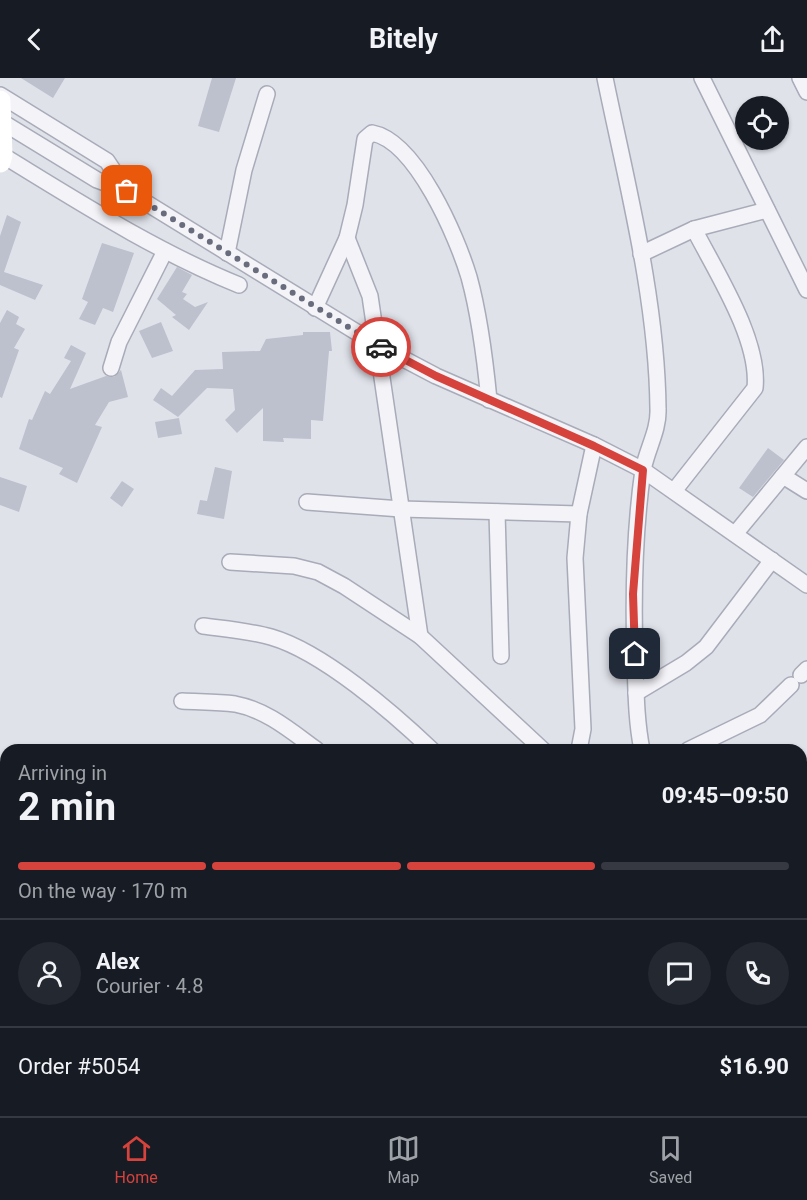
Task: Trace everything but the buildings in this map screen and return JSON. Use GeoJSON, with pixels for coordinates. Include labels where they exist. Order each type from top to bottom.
{"type":"FeatureCollection","features":[{"type":"Feature","properties":{"kind":"street"},"geometry":{"type":"LineString","coordinates":[[605,78],[641,254],[650,313],[658,409],[655,433],[643,470],[633,594],[636,693],[641,744]]}},
{"type":"Feature","properties":{"kind":"street"},"geometry":{"type":"LineString","coordinates":[[704,78],[807,290]]}},
{"type":"Feature","properties":{"kind":"street"},"geometry":{"type":"LineString","coordinates":[[800,78],[807,92]]}},
{"type":"Feature","properties":{"kind":"street"},"geometry":{"type":"LineString","coordinates":[[227,253],[244,170],[267,94]]}},
{"type":"Feature","properties":{"kind":"street"},"geometry":{"type":"LineString","coordinates":[[0,95],[107,161],[127,191]]}},
{"type":"Feature","properties":{"kind":"street"},"geometry":{"type":"LineString","coordinates":[[1,111],[1,159],[122,229],[239,285]]}},
{"type":"Feature","properties":{"kind":"street"},"geometry":{"type":"LineString","coordinates":[[1,111],[69,163],[97,180],[127,191],[379,346],[489,400],[643,470],[807,585]]}},
{"type":"Feature","properties":{"kind":"street"},"geometry":{"type":"LineString","coordinates":[[315,308],[347,238],[355,205],[365,139],[372,133],[382,134],[397,144],[422,174],[446,219],[469,277],[485,358],[489,400]]}},
{"type":"Feature","properties":{"kind":"street"},"geometry":{"type":"LineString","coordinates":[[69,163],[81,145]]}},
{"type":"Feature","properties":{"kind":"street"},"geometry":{"type":"LineString","coordinates":[[641,254],[694,229],[767,210]]}},
{"type":"Feature","properties":{"kind":"street"},"geometry":{"type":"LineString","coordinates":[[674,491],[755,388],[756,375],[743,326],[694,229]]}},
{"type":"Feature","properties":{"kind":"street"},"geometry":{"type":"LineString","coordinates":[[347,238],[370,296],[420,636]]}},
{"type":"Feature","properties":{"kind":"street"},"geometry":{"type":"LineString","coordinates":[[111,368],[119,342],[165,251]]}},
{"type":"Feature","properties":{"kind":"street"},"geometry":{"type":"LineString","coordinates":[[580,744],[583,729],[575,558],[579,514],[594,446]]}},
{"type":"Feature","properties":{"kind":"street"},"geometry":{"type":"LineString","coordinates":[[735,534],[807,447]]}},
{"type":"Feature","properties":{"kind":"street"},"geometry":{"type":"LineString","coordinates":[[783,476],[807,491]]}},
{"type":"Feature","properties":{"kind":"street"},"geometry":{"type":"LineString","coordinates":[[308,502],[402,509],[579,514]]}},
{"type":"Feature","properties":{"kind":"street"},"geometry":{"type":"LineString","coordinates":[[497,512],[501,656]]}},
{"type":"Feature","properties":{"kind":"street"},"geometry":{"type":"LineString","coordinates":[[636,693],[686,663],[706,647],[772,560]]}},
{"type":"Feature","properties":{"kind":"street"},"geometry":{"type":"LineString","coordinates":[[230,562],[294,566],[318,572],[420,636],[537,744]]}},
{"type":"Feature","properties":{"kind":"street"},"geometry":{"type":"LineString","coordinates":[[203,626],[272,637],[296,648],[389,710],[426,744]]}},
{"type":"Feature","properties":{"kind":"street"},"geometry":{"type":"LineString","coordinates":[[701,744],[760,716],[800,676]]}},
{"type":"Feature","properties":{"kind":"street"},"geometry":{"type":"LineString","coordinates":[[182,700],[235,705],[257,711],[275,719],[309,744]]}},
{"type":"Feature","properties":{"kind":"way so far"},"geometry":{"type":"LineString","coordinates":[[127,191],[381,347]]}},
{"type":"Feature","properties":{"kind":"route"},"geometry":{"type":"LineString","coordinates":[[381,347],[436,376],[643,470],[633,594],[635,654]]}}]}
